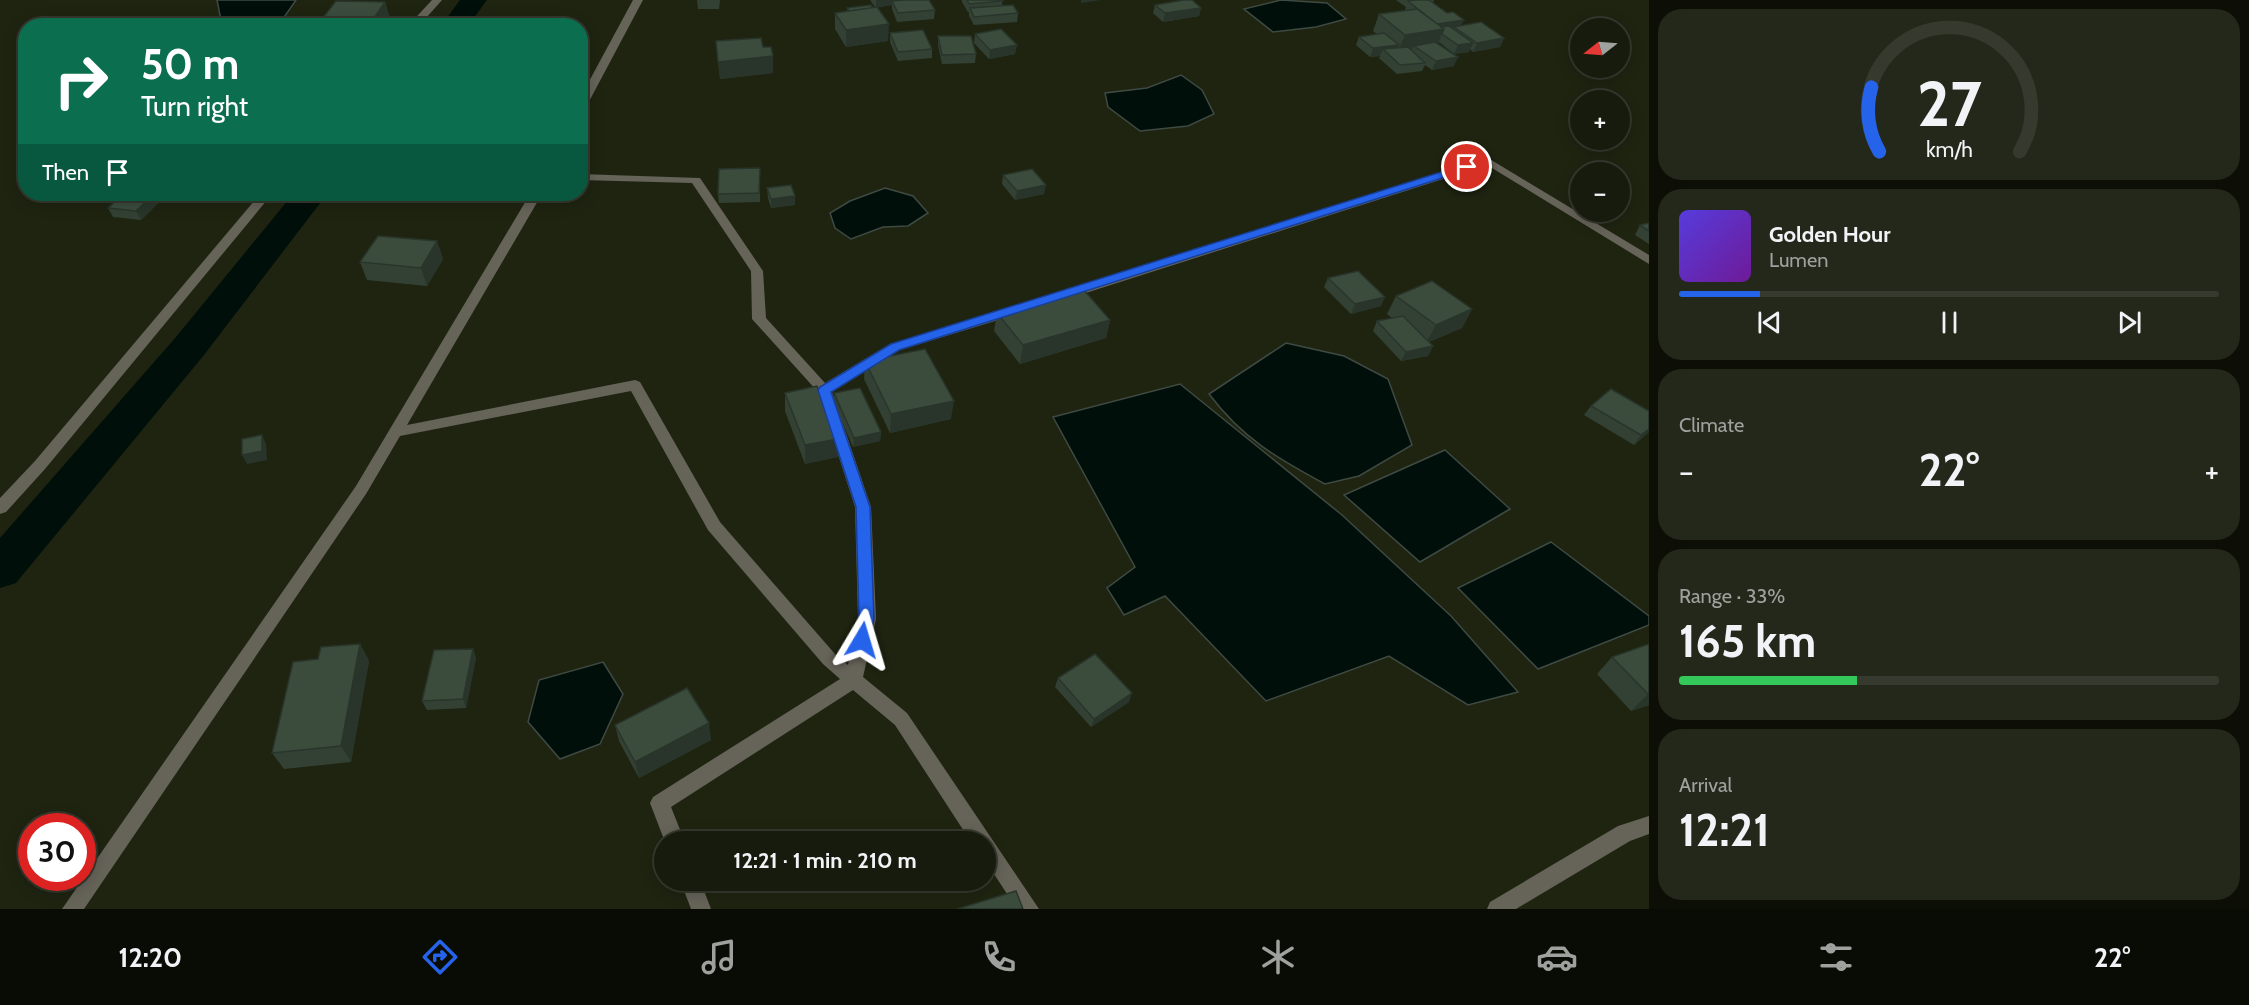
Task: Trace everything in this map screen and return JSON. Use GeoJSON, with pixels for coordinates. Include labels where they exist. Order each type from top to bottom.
{"type":"FeatureCollection","features":[{"type":"Feature","properties":{"kind":"street"},"geometry":{"type":"LineString","coordinates":[[420,18],[436,0]]}},
{"type":"Feature","properties":{"kind":"street"},"geometry":{"type":"LineString","coordinates":[[588,94],[638,0]]}},
{"type":"Feature","properties":{"kind":"street"},"geometry":{"type":"LineString","coordinates":[[1048,300],[1488,161],[1649,260]]}},
{"type":"Feature","properties":{"kind":"street"},"geometry":{"type":"LineString","coordinates":[[588,177],[696,180],[757,271],[759,319],[824,390],[863,507],[867,619],[854,680],[660,803],[671,831]]}},
{"type":"Feature","properties":{"kind":"street"},"geometry":{"type":"LineString","coordinates":[[0,508],[40,465],[260,201]]}},
{"type":"Feature","properties":{"kind":"street"},"geometry":{"type":"LineString","coordinates":[[72,909],[361,490],[532,201]]}},
{"type":"Feature","properties":{"kind":"street"},"geometry":{"type":"LineString","coordinates":[[824,390],[895,347],[1026,307]]}},
{"type":"Feature","properties":{"kind":"street"},"geometry":{"type":"LineString","coordinates":[[396,432],[635,385],[714,526],[829,659],[901,719],[976,831]]}},
{"type":"Feature","properties":{"kind":"street"},"geometry":{"type":"LineString","coordinates":[[1497,909],[1625,833],[1649,825]]}},
{"type":"Feature","properties":{"kind":"street"},"geometry":{"type":"LineString","coordinates":[[996,861],[1029,909]]}},
{"type":"Feature","properties":{"kind":"street"},"geometry":{"type":"LineString","coordinates":[[694,891],[701,909]]}},
{"type":"Feature","properties":{"kind":"shaded area"},"geometry":{"type":"Polygon","coordinates":[[[217,0],[296,0],[284,18],[221,18],[217,0]]]}},
{"type":"Feature","properties":{"kind":"shaded area"},"geometry":{"type":"Polygon","coordinates":[[[1281,0],[1327,3],[1346,19],[1316,27],[1273,32],[1244,9],[1281,0]]]}},
{"type":"Feature","properties":{"kind":"shaded area"},"geometry":{"type":"Polygon","coordinates":[[[1181,75],[1202,90],[1214,114],[1188,126],[1140,131],[1108,107],[1105,93],[1147,88],[1181,75]]]}},
{"type":"Feature","properties":{"kind":"shaded area"},"geometry":{"type":"Polygon","coordinates":[[[885,188],[913,196],[928,213],[908,226],[883,227],[851,239],[835,228],[830,213],[850,201],[885,188]]]}},
{"type":"Feature","properties":{"kind":"shaded area"},"geometry":{"type":"Polygon","coordinates":[[[1286,343],[1344,356],[1388,379],[1412,445],[1359,476],[1325,484],[1276,456],[1248,435],[1209,394],[1286,343]]]}},
{"type":"Feature","properties":{"kind":"shaded area"},"geometry":{"type":"Polygon","coordinates":[[[1180,384],[1342,515],[1451,616],[1518,692],[1468,705],[1389,656],[1266,701],[1165,596],[1124,615],[1107,588],[1135,567],[1053,417],[1180,384]]]}},
{"type":"Feature","properties":{"kind":"shaded area"},"geometry":{"type":"Polygon","coordinates":[[[1445,450],[1510,509],[1420,562],[1344,495],[1445,450]]]}},
{"type":"Feature","properties":{"kind":"shaded area"},"geometry":{"type":"Polygon","coordinates":[[[1551,542],[1649,616],[1649,625],[1538,669],[1458,588],[1551,542]]]}},
{"type":"Feature","properties":{"kind":"shaded area"},"geometry":{"type":"Polygon","coordinates":[[[603,662],[623,694],[600,744],[560,759],[528,722],[539,680],[603,662]]]}},
{"type":"Feature","properties":{"kind":"building"},"geometry":{"type":"Polygon","coordinates":[[[929,0],[935,10],[898,13],[892,1],[929,0]]]}},
{"type":"Feature","properties":{"kind":"building"},"geometry":{"type":"Polygon","coordinates":[[[967,0],[1002,0],[1003,1],[969,4],[967,0]]]}},
{"type":"Feature","properties":{"kind":"building"},"geometry":{"type":"Polygon","coordinates":[[[1192,0],[1201,8],[1165,13],[1155,5],[1192,0]]]}},
{"type":"Feature","properties":{"kind":"building"},"geometry":{"type":"Polygon","coordinates":[[[1429,0],[1447,13],[1453,12],[1464,20],[1437,24],[1408,1],[1429,0]]]}},
{"type":"Feature","properties":{"kind":"building"},"geometry":{"type":"Polygon","coordinates":[[[336,1],[385,2],[374,18],[323,18],[336,1]]]}},
{"type":"Feature","properties":{"kind":"building"},"geometry":{"type":"Polygon","coordinates":[[[871,5],[873,8],[849,11],[847,8],[871,5]]]}},
{"type":"Feature","properties":{"kind":"building"},"geometry":{"type":"Polygon","coordinates":[[[1013,5],[1018,13],[974,17],[970,8],[1013,5]]]}},
{"type":"Feature","properties":{"kind":"building"},"geometry":{"type":"Polygon","coordinates":[[[877,7],[889,24],[846,30],[835,13],[877,7]]]}},
{"type":"Feature","properties":{"kind":"building"},"geometry":{"type":"Polygon","coordinates":[[[1417,9],[1444,29],[1405,35],[1379,14],[1417,9]]]}},
{"type":"Feature","properties":{"kind":"building"},"geometry":{"type":"Polygon","coordinates":[[[1481,22],[1504,38],[1477,43],[1454,27],[1481,22]]]}},
{"type":"Feature","properties":{"kind":"building"},"geometry":{"type":"Polygon","coordinates":[[[1449,26],[1473,43],[1458,45],[1442,34],[1444,29],[1441,27],[1449,26]]]}},
{"type":"Feature","properties":{"kind":"building"},"geometry":{"type":"Polygon","coordinates":[[[1001,29],[1017,45],[990,50],[975,34],[1001,29]]]}},
{"type":"Feature","properties":{"kind":"building"},"geometry":{"type":"Polygon","coordinates":[[[923,30],[932,49],[898,52],[890,33],[923,30]]]}},
{"type":"Feature","properties":{"kind":"building"},"geometry":{"type":"Polygon","coordinates":[[[1384,33],[1399,45],[1373,48],[1359,37],[1384,33]]]}},
{"type":"Feature","properties":{"kind":"building"},"geometry":{"type":"Polygon","coordinates":[[[938,36],[971,36],[976,54],[942,55],[938,36]]]}},
{"type":"Feature","properties":{"kind":"building"},"geometry":{"type":"Polygon","coordinates":[[[761,38],[763,47],[771,47],[773,56],[718,62],[716,41],[761,38]]]}},
{"type":"Feature","properties":{"kind":"building"},"geometry":{"type":"Polygon","coordinates":[[[1435,42],[1458,57],[1436,61],[1414,46],[1435,42]]]}},
{"type":"Feature","properties":{"kind":"building"},"geometry":{"type":"Polygon","coordinates":[[[1408,47],[1425,63],[1400,65],[1383,49],[1408,47]]]}},
{"type":"Feature","properties":{"kind":"building"},"geometry":{"type":"Polygon","coordinates":[[[760,168],[759,193],[718,194],[719,169],[760,168]]]}},
{"type":"Feature","properties":{"kind":"building"},"geometry":{"type":"Polygon","coordinates":[[[1032,169],[1046,185],[1017,191],[1003,175],[1032,169]]]}},
{"type":"Feature","properties":{"kind":"building"},"geometry":{"type":"Polygon","coordinates":[[[791,185],[795,196],[771,199],[767,188],[791,185]]]}},
{"type":"Feature","properties":{"kind":"building"},"geometry":{"type":"Polygon","coordinates":[[[116,201],[147,201],[136,211],[108,208],[116,201]]]}},
{"type":"Feature","properties":{"kind":"building"},"geometry":{"type":"Polygon","coordinates":[[[1649,223],[1649,231],[1640,225],[1649,223]]]}},
{"type":"Feature","properties":{"kind":"building"},"geometry":{"type":"Polygon","coordinates":[[[378,236],[437,241],[421,268],[360,262],[378,236]]]}},
{"type":"Feature","properties":{"kind":"building"},"geometry":{"type":"Polygon","coordinates":[[[1358,271],[1385,297],[1355,304],[1328,278],[1358,271]]]}},
{"type":"Feature","properties":{"kind":"building"},"geometry":{"type":"Polygon","coordinates":[[[1432,281],[1472,309],[1436,325],[1396,296],[1432,281]]]}},
{"type":"Feature","properties":{"kind":"building"},"geometry":{"type":"Polygon","coordinates":[[[1083,289],[1110,320],[1023,345],[997,313],[1083,289]]]}},
{"type":"Feature","properties":{"kind":"building"},"geometry":{"type":"Polygon","coordinates":[[[1403,316],[1433,346],[1406,352],[1377,321],[1403,316]]]}},
{"type":"Feature","properties":{"kind":"building"},"geometry":{"type":"Polygon","coordinates":[[[925,349],[954,401],[891,414],[865,361],[925,349]]]}},
{"type":"Feature","properties":{"kind":"building"},"geometry":{"type":"Polygon","coordinates":[[[817,386],[838,439],[805,445],[785,393],[817,386]]]}},
{"type":"Feature","properties":{"kind":"building"},"geometry":{"type":"Polygon","coordinates":[[[860,388],[881,432],[854,438],[834,393],[860,388]]]}},
{"type":"Feature","properties":{"kind":"building"},"geometry":{"type":"Polygon","coordinates":[[[1611,389],[1649,411],[1649,429],[1641,435],[1591,406],[1611,389]]]}},
{"type":"Feature","properties":{"kind":"building"},"geometry":{"type":"Polygon","coordinates":[[[262,435],[262,451],[242,455],[242,439],[262,435]]]}},
{"type":"Feature","properties":{"kind":"building"},"geometry":{"type":"Polygon","coordinates":[[[360,644],[341,746],[272,753],[293,662],[318,659],[321,647],[360,644]]]}},
{"type":"Feature","properties":{"kind":"building"},"geometry":{"type":"Polygon","coordinates":[[[1649,644],[1649,694],[1648,694],[1612,657],[1649,644]]]}},
{"type":"Feature","properties":{"kind":"building"},"geometry":{"type":"Polygon","coordinates":[[[473,649],[463,699],[422,701],[434,650],[473,649]]]}},
{"type":"Feature","properties":{"kind":"building"},"geometry":{"type":"Polygon","coordinates":[[[1095,654],[1132,693],[1094,719],[1058,678],[1095,654]]]}},
{"type":"Feature","properties":{"kind":"building"},"geometry":{"type":"Polygon","coordinates":[[[687,688],[709,723],[635,762],[615,725],[687,688]]]}},
{"type":"Feature","properties":{"kind":"building"},"geometry":{"type":"Polygon","coordinates":[[[1016,891],[1023,909],[957,909],[1016,891]]]}},
{"type":"Feature","properties":{"kind":"waterway"},"geometry":{"type":"LineString","coordinates":[[460,18],[474,0]]}},
{"type":"Feature","properties":{"kind":"waterway"},"geometry":{"type":"LineString","coordinates":[[0,570],[190,346],[304,201]]}},
{"type":"Feature","properties":{"kind":"route"},"geometry":{"type":"LineString","coordinates":[[862,640],[867,619],[863,507],[824,390],[895,347],[1092,287],[1320,212],[1467,167]]}}]}
